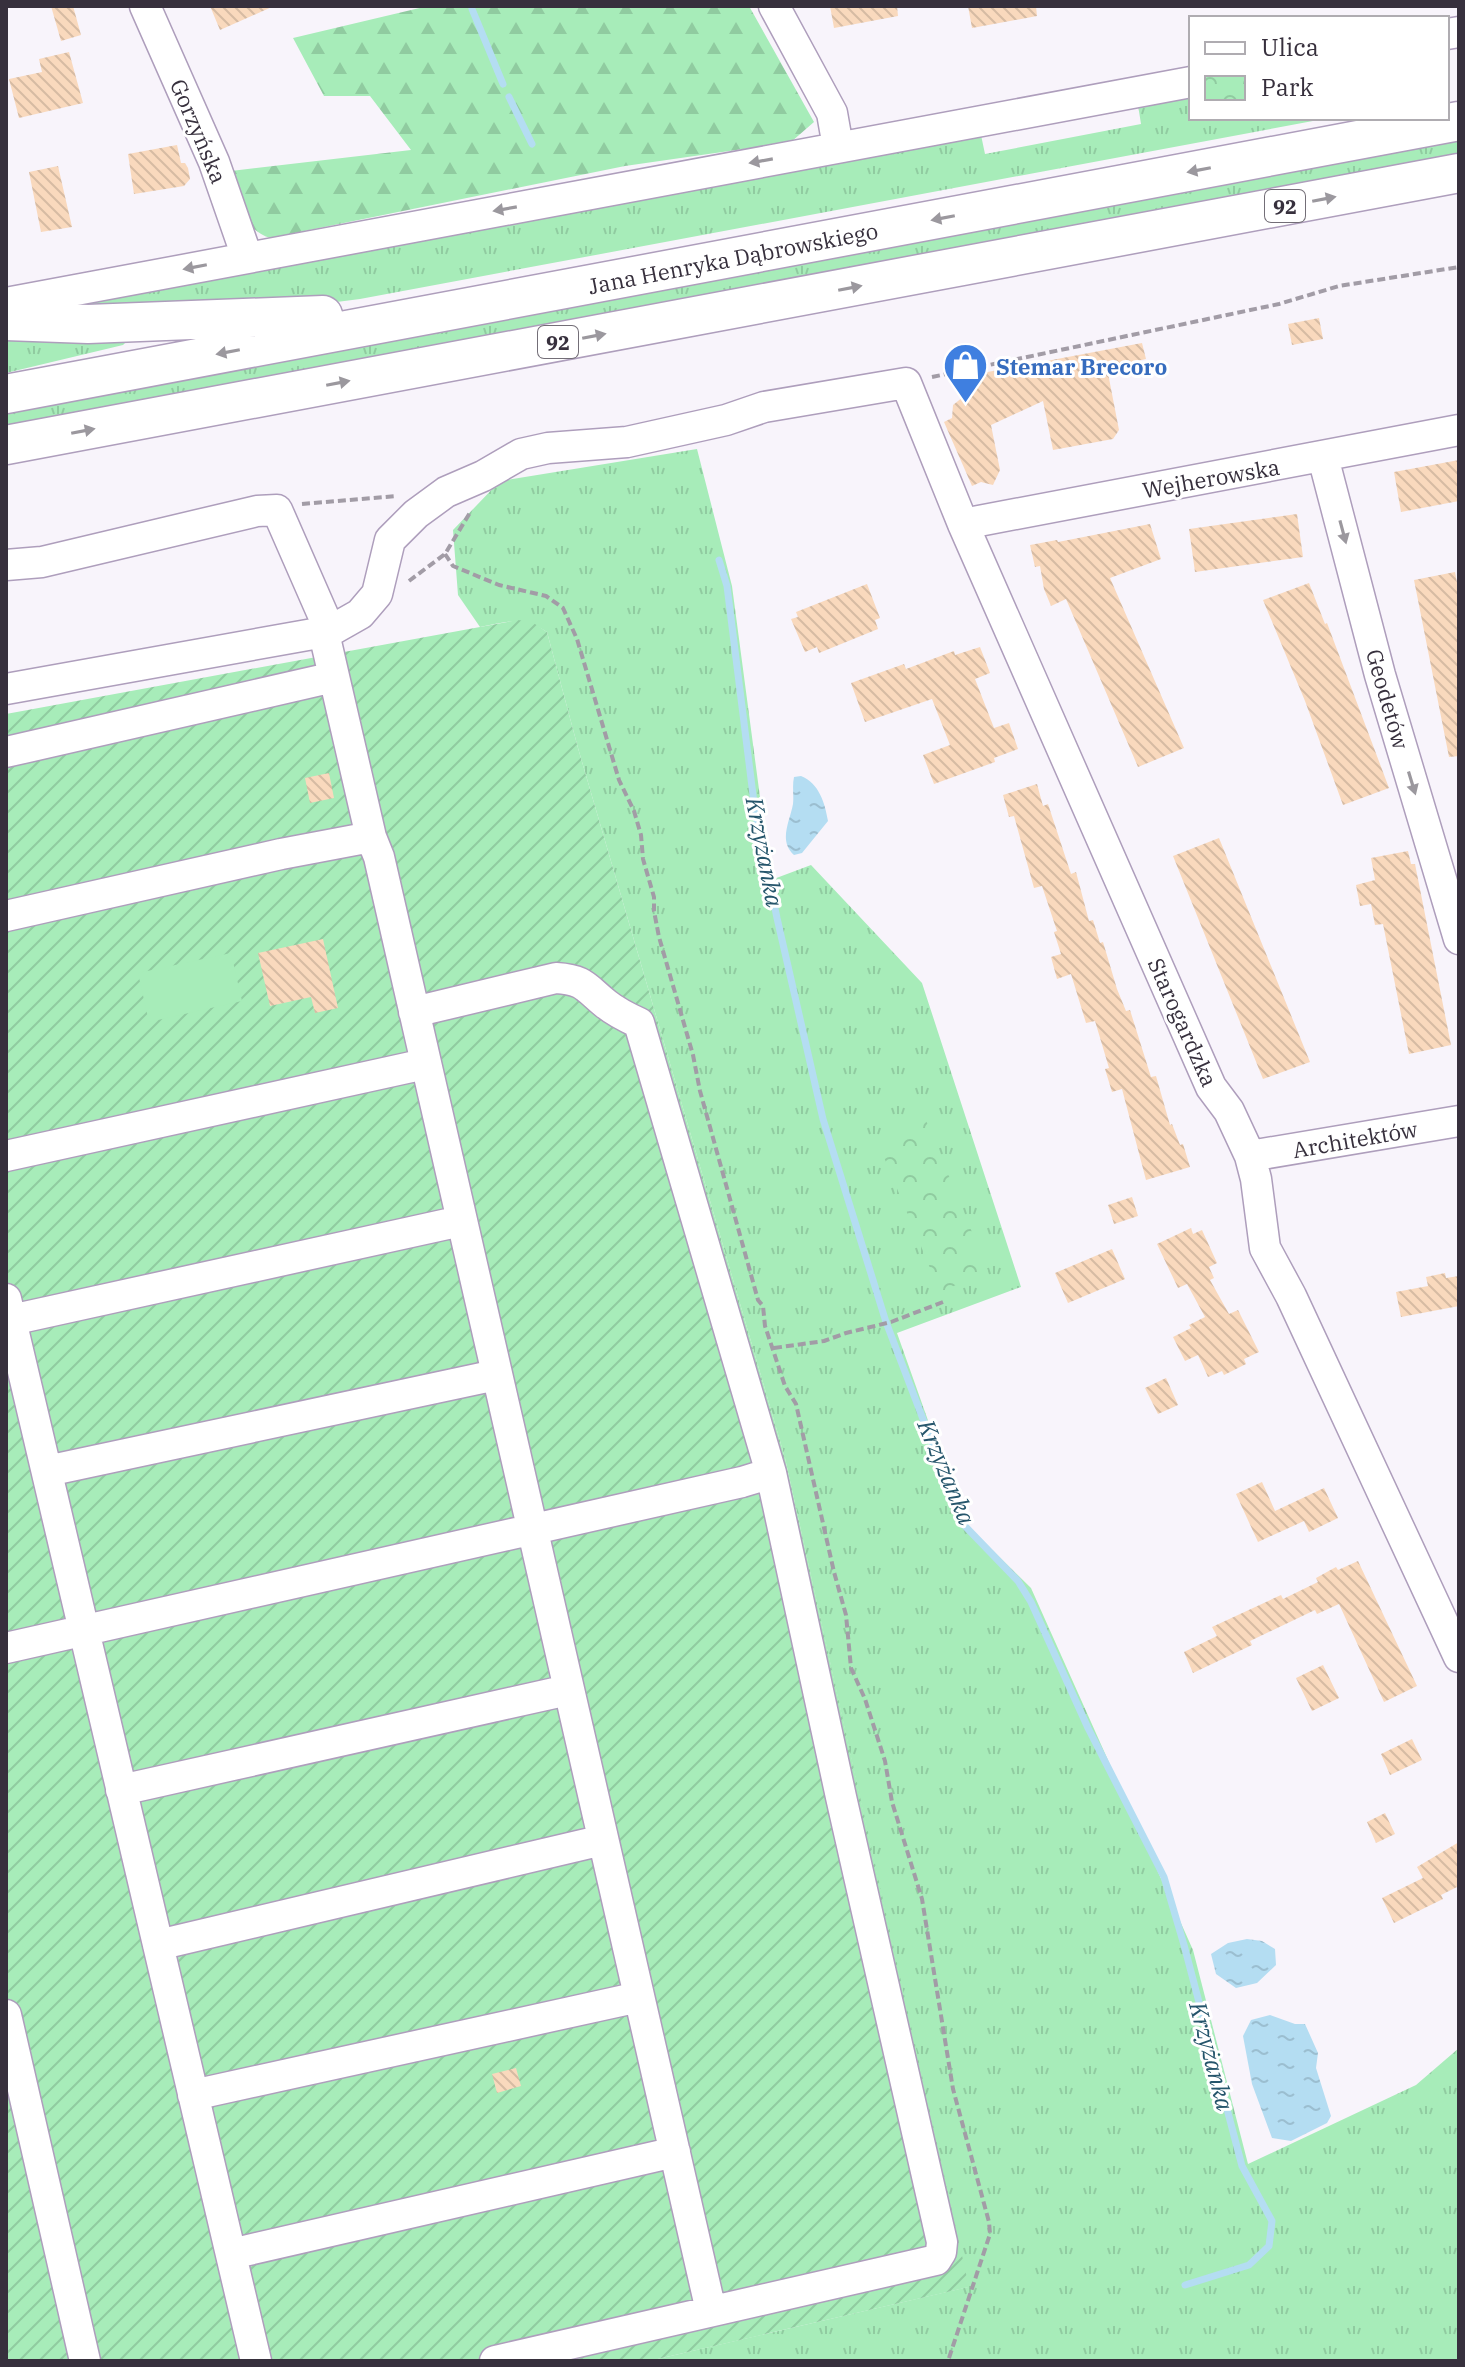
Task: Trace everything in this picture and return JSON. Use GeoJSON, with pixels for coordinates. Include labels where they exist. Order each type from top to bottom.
{"type":"FeatureCollection","features":[{"type":"Feature","properties":{"kind":"main road","name":"Jana Henryka Dąbrowskiego"},"geometry":{"type":"LineString","coordinates":[[6,394],[1459,121]]}},
{"type":"Feature","properties":{"kind":"main road","name":"92"},"geometry":{"type":"LineString","coordinates":[[6,445],[1459,173]]}},
{"type":"Feature","properties":{"kind":"main road"},"geometry":{"type":"LineString","coordinates":[[6,321],[88,324],[470,307]]}},
{"type":"Feature","properties":{"kind":"street","name":"Gorzyńska"},"geometry":{"type":"LineString","coordinates":[[145,6],[214,162],[247,257]]}},
{"type":"Feature","properties":{"kind":"street"},"geometry":{"type":"LineString","coordinates":[[774,6],[832,113],[838,147]]}},
{"type":"Feature","properties":{"kind":"street"},"geometry":{"type":"LineString","coordinates":[[6,303],[1189,82]]}},
{"type":"Feature","properties":{"kind":"street"},"geometry":{"type":"LineString","coordinates":[[6,689],[327,632],[360,614],[377,594],[390,540],[416,514],[446,492],[483,476],[521,454],[548,448],[627,442],[726,420],[764,407],[906,383]]}},
{"type":"Feature","properties":{"kind":"street","name":"Starogardzka"},"geometry":{"type":"LineString","coordinates":[[906,383],[963,524],[1211,1087],[1229,1111],[1250,1156],[1265,1248],[1291,1296],[1459,1657]]}},
{"type":"Feature","properties":{"kind":"street","name":"Wejherowska"},"geometry":{"type":"LineString","coordinates":[[963,524],[1459,430]]}},
{"type":"Feature","properties":{"kind":"street","name":"Geodetów"},"geometry":{"type":"LineString","coordinates":[[1323,457],[1380,675],[1459,939]]}},
{"type":"Feature","properties":{"kind":"street"},"geometry":{"type":"LineString","coordinates":[[6,565],[42,562],[257,511],[277,510],[327,632],[334,677],[371,837],[379,857],[711,2311]]}},
{"type":"Feature","properties":{"kind":"street"},"geometry":{"type":"LineString","coordinates":[[6,752],[334,677]]}},
{"type":"Feature","properties":{"kind":"street"},"geometry":{"type":"LineString","coordinates":[[6,916],[281,854],[371,837]]}},
{"type":"Feature","properties":{"kind":"street"},"geometry":{"type":"LineString","coordinates":[[414,1012],[556,978],[584,983],[604,1003],[639,1023],[771,1473],[844,1813],[942,2242],[936,2260],[495,2361]]}},
{"type":"Feature","properties":{"kind":"street"},"geometry":{"type":"LineString","coordinates":[[6,1156],[425,1064]]}},
{"type":"Feature","properties":{"kind":"street","name":"Architektów"},"geometry":{"type":"LineString","coordinates":[[1250,1156],[1459,1121]]}},
{"type":"Feature","properties":{"kind":"street"},"geometry":{"type":"LineString","coordinates":[[256,2361],[8,1309],[461,1221]]}},
{"type":"Feature","properties":{"kind":"street"},"geometry":{"type":"LineString","coordinates":[[47,1471],[496,1375]]}},
{"type":"Feature","properties":{"kind":"street"},"geometry":{"type":"LineString","coordinates":[[6,1648],[771,1473]]}},
{"type":"Feature","properties":{"kind":"street"},"geometry":{"type":"LineString","coordinates":[[121,1790],[568,1690]]}},
{"type":"Feature","properties":{"kind":"street"},"geometry":{"type":"LineString","coordinates":[[158,1945],[603,1840]]}},
{"type":"Feature","properties":{"kind":"street"},"geometry":{"type":"LineString","coordinates":[[193,2095],[639,1997]]}},
{"type":"Feature","properties":{"kind":"street"},"geometry":{"type":"LineString","coordinates":[[6,2015],[85,2361]]}},
{"type":"Feature","properties":{"kind":"street"},"geometry":{"type":"LineString","coordinates":[[231,2254],[675,2152]]}},
{"type":"Feature","properties":{"kind":"path"},"geometry":{"type":"LineString","coordinates":[[906,383],[1279,304],[1339,286],[1459,267]]}},
{"type":"Feature","properties":{"kind":"path"},"geometry":{"type":"LineString","coordinates":[[377,594],[407,582],[445,554],[477,501],[483,476]]}},
{"type":"Feature","properties":{"kind":"path"},"geometry":{"type":"LineString","coordinates":[[277,510],[296,504],[446,492]]}},
{"type":"Feature","properties":{"kind":"path"},"geometry":{"type":"LineString","coordinates":[[774,1348],[824,1341],[891,1322],[943,1302]]}},
{"type":"Feature","properties":{"kind":"green space"},"geometry":{"type":"Polygon","coordinates":[[[428,6],[749,6],[814,122],[791,142],[625,166],[270,238],[252,227],[242,211],[231,171],[411,150],[370,96],[324,96],[293,38],[428,6]]]}},
{"type":"Feature","properties":{"kind":"green space"},"geometry":{"type":"Polygon","coordinates":[[[1189,95],[1189,120],[1318,120],[360,299],[321,304],[47,311],[981,135],[985,154],[1141,124],[1138,105],[1189,95]]]}},
{"type":"Feature","properties":{"kind":"green space"},"geometry":{"type":"Polygon","coordinates":[[[1459,136],[1459,159],[6,431],[6,409],[1459,136]]]}},
{"type":"Feature","properties":{"kind":"green space"},"geometry":{"type":"Polygon","coordinates":[[[6,335],[128,340],[123,345],[6,373],[6,335]]]}},
{"type":"Feature","properties":{"kind":"green space"},"geometry":{"type":"Polygon","coordinates":[[[697,449],[732,586],[771,880],[811,865],[922,983],[1021,1287],[897,1333],[964,1522],[1031,1588],[1193,1950],[1248,2164],[1416,2085],[1459,2048],[1459,2361],[649,2361],[968,2287],[785,1458],[547,632],[522,622],[480,627],[458,595],[453,530],[500,481],[697,449]]]}},
{"type":"Feature","properties":{"kind":"green space"},"geometry":{"type":"Polygon","coordinates":[[[518,620],[532,622],[547,632],[785,1458],[969,2287],[649,2361],[6,2361],[6,714],[518,620]]]}},
{"type":"Feature","properties":{"kind":"green space"},"geometry":{"type":"Polygon","coordinates":[[[231,953],[242,1001],[149,1022],[138,973],[231,953]]]}},
{"type":"Feature","properties":{"kind":"green space"},"geometry":{"type":"Polygon","coordinates":[[[925,1118],[988,1271],[940,1292],[876,1138],[925,1118]]]}},
{"type":"Feature","properties":{"kind":"water"},"geometry":{"type":"Polygon","coordinates":[[[801,776],[817,789],[828,821],[802,853],[794,855],[787,844],[786,831],[793,804],[794,777],[801,776]]]}},
{"type":"Feature","properties":{"kind":"water"},"geometry":{"type":"Polygon","coordinates":[[[1247,1939],[1262,1941],[1275,1949],[1276,1965],[1257,1983],[1236,1988],[1216,1974],[1211,1954],[1228,1943],[1247,1939]]]}},
{"type":"Feature","properties":{"kind":"water"},"geometry":{"type":"Polygon","coordinates":[[[1270,2015],[1295,2024],[1305,2024],[1318,2053],[1316,2068],[1331,2116],[1327,2123],[1291,2141],[1272,2138],[1252,2084],[1243,2036],[1251,2020],[1270,2015]]]}},
{"type":"Feature","properties":{"kind":"building"},"geometry":{"type":"Polygon","coordinates":[[[51,6],[73,6],[81,35],[61,41],[51,6]]]}},
{"type":"Feature","properties":{"kind":"building"},"geometry":{"type":"Polygon","coordinates":[[[210,6],[274,6],[220,30],[210,6]]]}},
{"type":"Feature","properties":{"kind":"building"},"geometry":{"type":"Polygon","coordinates":[[[830,6],[897,6],[898,16],[834,28],[830,6]]]}},
{"type":"Feature","properties":{"kind":"building"},"geometry":{"type":"Polygon","coordinates":[[[968,6],[1036,6],[1037,16],[972,28],[968,6]]]}},
{"type":"Feature","properties":{"kind":"building"},"geometry":{"type":"Polygon","coordinates":[[[69,52],[83,103],[19,118],[9,79],[42,72],[39,59],[69,52]]]}},
{"type":"Feature","properties":{"kind":"building"},"geometry":{"type":"Polygon","coordinates":[[[177,145],[181,163],[188,168],[190,179],[184,186],[134,194],[128,154],[177,145]]]}},
{"type":"Feature","properties":{"kind":"building"},"geometry":{"type":"Polygon","coordinates":[[[58,166],[72,227],[41,232],[29,172],[58,166]]]}},
{"type":"Feature","properties":{"kind":"building"},"geometry":{"type":"Polygon","coordinates":[[[1319,318],[1323,339],[1292,345],[1288,324],[1319,318]]]}},
{"type":"Feature","properties":{"kind":"building"},"geometry":{"type":"Polygon","coordinates":[[[1142,343],[1146,359],[1107,368],[1119,430],[1113,439],[1053,450],[1043,401],[991,425],[1000,470],[993,485],[981,482],[972,486],[944,422],[952,418],[953,405],[963,397],[961,377],[1142,343]]]}},
{"type":"Feature","properties":{"kind":"building"},"geometry":{"type":"Polygon","coordinates":[[[1459,460],[1459,501],[1401,512],[1394,472],[1459,460]]]}},
{"type":"Feature","properties":{"kind":"building"},"geometry":{"type":"Polygon","coordinates":[[[1297,514],[1303,557],[1195,572],[1189,529],[1297,514]]]}},
{"type":"Feature","properties":{"kind":"building"},"geometry":{"type":"Polygon","coordinates":[[[1150,524],[1161,559],[1110,578],[1184,748],[1138,767],[1066,599],[1051,606],[1040,566],[1035,567],[1030,545],[1150,524]]]}},
{"type":"Feature","properties":{"kind":"building"},"geometry":{"type":"Polygon","coordinates":[[[1455,572],[1459,593],[1459,756],[1449,757],[1414,580],[1455,572]]]}},
{"type":"Feature","properties":{"kind":"building"},"geometry":{"type":"Polygon","coordinates":[[[1309,583],[1389,788],[1343,805],[1305,701],[1263,600],[1309,583]]]}},
{"type":"Feature","properties":{"kind":"building"},"geometry":{"type":"Polygon","coordinates":[[[867,584],[880,618],[875,620],[878,629],[819,653],[817,647],[805,652],[791,619],[798,617],[796,612],[867,584]]]}},
{"type":"Feature","properties":{"kind":"building"},"geometry":{"type":"Polygon","coordinates":[[[980,647],[990,673],[975,679],[994,728],[1009,723],[1018,749],[994,758],[995,762],[934,784],[923,755],[950,745],[932,699],[865,722],[851,683],[904,664],[906,669],[954,651],[955,655],[980,647]]]}},
{"type":"Feature","properties":{"kind":"building"},"geometry":{"type":"Polygon","coordinates":[[[329,773],[334,798],[310,803],[305,778],[329,773]]]}},
{"type":"Feature","properties":{"kind":"building"},"geometry":{"type":"Polygon","coordinates":[[[1037,784],[1043,806],[1048,804],[1071,874],[1076,872],[1089,921],[1093,920],[1100,943],[1103,942],[1117,989],[1126,1011],[1130,1010],[1151,1077],[1156,1076],[1170,1125],[1180,1145],[1183,1144],[1190,1167],[1146,1180],[1122,1089],[1112,1092],[1105,1069],[1109,1068],[1095,1021],[1086,1023],[1071,974],[1057,979],[1051,957],[1061,954],[1054,932],[1057,931],[1042,886],[1034,888],[1014,816],[1009,817],[1003,795],[1037,784]]]}},
{"type":"Feature","properties":{"kind":"building"},"geometry":{"type":"Polygon","coordinates":[[[1219,838],[1310,1062],[1263,1079],[1173,856],[1219,838]]]}},
{"type":"Feature","properties":{"kind":"building"},"geometry":{"type":"Polygon","coordinates":[[[1408,851],[1411,864],[1415,864],[1451,1045],[1409,1054],[1383,924],[1375,925],[1371,904],[1360,906],[1356,885],[1375,880],[1371,858],[1408,851]]]}},
{"type":"Feature","properties":{"kind":"building"},"geometry":{"type":"Polygon","coordinates":[[[323,939],[338,1008],[315,1013],[311,997],[270,1006],[258,953],[323,939]]]}},
{"type":"Feature","properties":{"kind":"building"},"geometry":{"type":"Polygon","coordinates":[[[1132,1197],[1138,1216],[1114,1224],[1108,1205],[1132,1197]]]}},
{"type":"Feature","properties":{"kind":"building"},"geometry":{"type":"Polygon","coordinates":[[[1191,1228],[1193,1234],[1202,1230],[1217,1263],[1209,1267],[1214,1278],[1210,1280],[1229,1314],[1238,1310],[1259,1352],[1244,1359],[1246,1364],[1224,1375],[1222,1371],[1208,1377],[1198,1355],[1185,1361],[1173,1337],[1205,1317],[1187,1284],[1178,1288],[1157,1244],[1191,1228]]]}},
{"type":"Feature","properties":{"kind":"building"},"geometry":{"type":"Polygon","coordinates":[[[1112,1249],[1125,1279],[1068,1303],[1055,1273],[1112,1249]]]}},
{"type":"Feature","properties":{"kind":"building"},"geometry":{"type":"Polygon","coordinates":[[[1445,1273],[1446,1278],[1459,1276],[1459,1306],[1401,1317],[1396,1292],[1428,1286],[1426,1277],[1445,1273]]]}},
{"type":"Feature","properties":{"kind":"building"},"geometry":{"type":"Polygon","coordinates":[[[1166,1378],[1178,1405],[1158,1414],[1145,1388],[1166,1378]]]}},
{"type":"Feature","properties":{"kind":"building"},"geometry":{"type":"Polygon","coordinates":[[[1262,1482],[1275,1511],[1324,1488],[1338,1518],[1309,1532],[1304,1521],[1258,1542],[1236,1494],[1262,1482]]]}},
{"type":"Feature","properties":{"kind":"building"},"geometry":{"type":"Polygon","coordinates":[[[1358,1561],[1417,1686],[1384,1702],[1339,1604],[1317,1614],[1315,1610],[1193,1673],[1184,1652],[1217,1636],[1212,1627],[1281,1595],[1283,1599],[1318,1582],[1316,1578],[1336,1567],[1338,1570],[1358,1561]]]}},
{"type":"Feature","properties":{"kind":"building"},"geometry":{"type":"Polygon","coordinates":[[[1323,1665],[1339,1698],[1312,1711],[1296,1678],[1323,1665]]]}},
{"type":"Feature","properties":{"kind":"building"},"geometry":{"type":"Polygon","coordinates":[[[1412,1739],[1422,1760],[1390,1775],[1381,1754],[1412,1739]]]}},
{"type":"Feature","properties":{"kind":"building"},"geometry":{"type":"Polygon","coordinates":[[[1385,1813],[1395,1834],[1376,1843],[1367,1822],[1385,1813]]]}},
{"type":"Feature","properties":{"kind":"building"},"geometry":{"type":"Polygon","coordinates":[[[1459,1842],[1459,1886],[1441,1895],[1443,1899],[1394,1923],[1382,1898],[1423,1878],[1417,1867],[1459,1842]]]}},
{"type":"Feature","properties":{"kind":"building"},"geometry":{"type":"Polygon","coordinates":[[[516,2068],[521,2086],[497,2093],[492,2074],[516,2068]]]}},
{"type":"Feature","properties":{"kind":"waterway","name":"Krzyżanka"},"geometry":{"type":"LineString","coordinates":[[472,9],[503,84]]}},
{"type":"Feature","properties":{"kind":"waterway","name":"Krzyżanka"},"geometry":{"type":"LineString","coordinates":[[509,97],[532,144]]}},
{"type":"Feature","properties":{"kind":"waterway","name":"Krzyżanka"},"geometry":{"type":"LineString","coordinates":[[719,560],[727,586],[755,811],[777,918],[823,1119],[886,1322],[963,1524],[1018,1581],[1031,1602],[1088,1728],[1164,1877],[1242,2166],[1272,2221],[1269,2246],[1249,2265],[1185,2285]]}},
{"type":"Feature","properties":{"kind":"place","name":"Stemar Brecoro"},"geometry":{"type":"Point","coordinates":[965,405]}}]}
